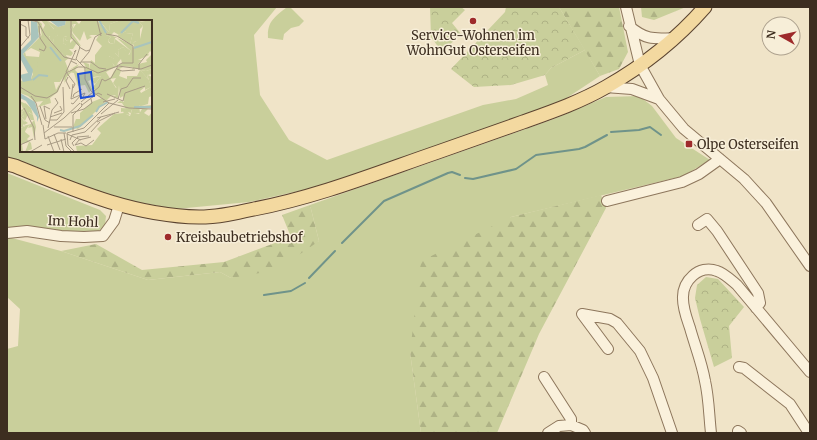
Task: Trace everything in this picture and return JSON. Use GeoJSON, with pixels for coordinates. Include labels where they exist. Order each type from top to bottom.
{"type":"FeatureCollection","features":[{"type":"Feature","properties":{"kind":"main road"},"geometry":{"type":"LineString","coordinates":[[7,164],[119,205],[146,212],[177,216],[221,216],[282,204],[580,100],[605,87],[640,65],[674,38],[706,7]]}},
{"type":"Feature","properties":{"kind":"street"},"geometry":{"type":"LineString","coordinates":[[626,7],[629,26],[640,65],[659,99],[684,129],[744,179],[766,203],[810,266]]}},
{"type":"Feature","properties":{"kind":"street"},"geometry":{"type":"LineString","coordinates":[[629,26],[649,39],[674,38]]}},
{"type":"Feature","properties":{"kind":"street"},"geometry":{"type":"LineString","coordinates":[[605,87],[632,89],[659,99]]}},
{"type":"Feature","properties":{"kind":"street"},"geometry":{"type":"LineString","coordinates":[[607,201],[682,182],[699,174],[720,159]]}},
{"type":"Feature","properties":{"kind":"street","name":"Im Hohl"},"geometry":{"type":"LineString","coordinates":[[7,233],[27,231],[61,236],[103,236],[114,221],[119,205]]}},
{"type":"Feature","properties":{"kind":"street"},"geometry":{"type":"LineString","coordinates":[[698,225],[707,219],[717,231],[758,293],[760,303],[756,308]]}},
{"type":"Feature","properties":{"kind":"street"},"geometry":{"type":"LineString","coordinates":[[711,433],[706,382],[682,298],[684,289],[690,279],[698,272],[706,269],[717,270],[726,276],[736,285],[810,372]]}},
{"type":"Feature","properties":{"kind":"street"},"geometry":{"type":"LineString","coordinates":[[608,349],[582,314],[610,319],[617,323],[640,351],[653,378],[672,433]]}},
{"type":"Feature","properties":{"kind":"street"},"geometry":{"type":"LineString","coordinates":[[739,367],[744,368],[790,404],[809,433]]}},
{"type":"Feature","properties":{"kind":"street"},"geometry":{"type":"LineString","coordinates":[[544,377],[571,419],[571,425]]}},
{"type":"Feature","properties":{"kind":"street"},"geometry":{"type":"LineString","coordinates":[[548,433],[559,426],[571,425],[583,430],[585,433]]}},
{"type":"Feature","properties":{"kind":"green space"},"geometry":{"type":"Polygon","coordinates":[[[7,7],[277,7],[254,35],[260,95],[289,140],[327,160],[483,105],[516,99],[548,85],[545,75],[551,68],[585,50],[600,76],[559,103],[430,150],[312,188],[249,202],[176,209],[109,197],[7,160],[7,7]]]}},
{"type":"Feature","properties":{"kind":"green space"},"geometry":{"type":"Polygon","coordinates":[[[287,7],[290,7],[304,21],[299,26],[291,28],[284,34],[283,40],[268,38],[270,23],[287,7]]]}},
{"type":"Feature","properties":{"kind":"green space"},"geometry":{"type":"Polygon","coordinates":[[[430,7],[461,7],[465,10],[452,23],[461,34],[442,52],[431,37],[430,7]]]}},
{"type":"Feature","properties":{"kind":"green space"},"geometry":{"type":"Polygon","coordinates":[[[506,7],[559,7],[585,50],[551,68],[545,75],[511,85],[474,87],[451,69],[505,12],[506,7]]]}},
{"type":"Feature","properties":{"kind":"green space"},"geometry":{"type":"Polygon","coordinates":[[[559,7],[619,7],[628,52],[619,69],[600,76],[559,7]]]}},
{"type":"Feature","properties":{"kind":"green space"},"geometry":{"type":"Polygon","coordinates":[[[641,7],[686,7],[654,20],[642,17],[641,7]]]}},
{"type":"Feature","properties":{"kind":"green space"},"geometry":{"type":"Polygon","coordinates":[[[639,96],[652,106],[676,138],[710,160],[683,176],[511,217],[410,352],[421,433],[7,433],[7,349],[18,346],[20,309],[7,297],[8,237],[61,251],[148,280],[220,272],[231,278],[319,241],[310,205],[554,119],[606,97],[639,96]]]}},
{"type":"Feature","properties":{"kind":"green space"},"geometry":{"type":"Polygon","coordinates":[[[7,173],[100,210],[106,216],[105,225],[97,233],[79,233],[25,226],[7,228],[7,173]]]}},
{"type":"Feature","properties":{"kind":"green space"},"geometry":{"type":"Polygon","coordinates":[[[601,195],[606,208],[539,334],[497,433],[421,433],[410,352],[421,261],[511,217],[601,195]]]}},
{"type":"Feature","properties":{"kind":"green space"},"geometry":{"type":"Polygon","coordinates":[[[310,205],[319,241],[277,270],[231,278],[220,272],[148,280],[61,251],[96,244],[142,270],[224,262],[291,237],[282,215],[310,205]]]}},
{"type":"Feature","properties":{"kind":"green space"},"geometry":{"type":"Polygon","coordinates":[[[706,277],[718,279],[744,307],[729,326],[732,358],[714,367],[695,298],[697,285],[706,277]]]}},
{"type":"Feature","properties":{"kind":"waterway"},"geometry":{"type":"LineString","coordinates":[[611,132],[639,130],[650,127],[661,135]]}},
{"type":"Feature","properties":{"kind":"waterway"},"geometry":{"type":"LineString","coordinates":[[465,178],[473,179],[516,169],[536,155],[579,149],[607,135]]}},
{"type":"Feature","properties":{"kind":"waterway"},"geometry":{"type":"LineString","coordinates":[[342,243],[384,201],[448,173],[452,172],[460,175]]}},
{"type":"Feature","properties":{"kind":"waterway"},"geometry":{"type":"LineString","coordinates":[[309,278],[335,251]]}},
{"type":"Feature","properties":{"kind":"waterway"},"geometry":{"type":"LineString","coordinates":[[264,295],[291,291],[305,283]]}},
{"type":"Feature","properties":{"kind":"place","name":"Service-Wohnen im WohnGut Osterseifen"},"geometry":{"type":"Point","coordinates":[473,21]}},
{"type":"Feature","properties":{"kind":"place","name":"Olpe Osterseifen"},"geometry":{"type":"Point","coordinates":[689,144]}},
{"type":"Feature","properties":{"kind":"place","name":"Kreisbaubetriebshof"},"geometry":{"type":"Point","coordinates":[168,237]}}]}
